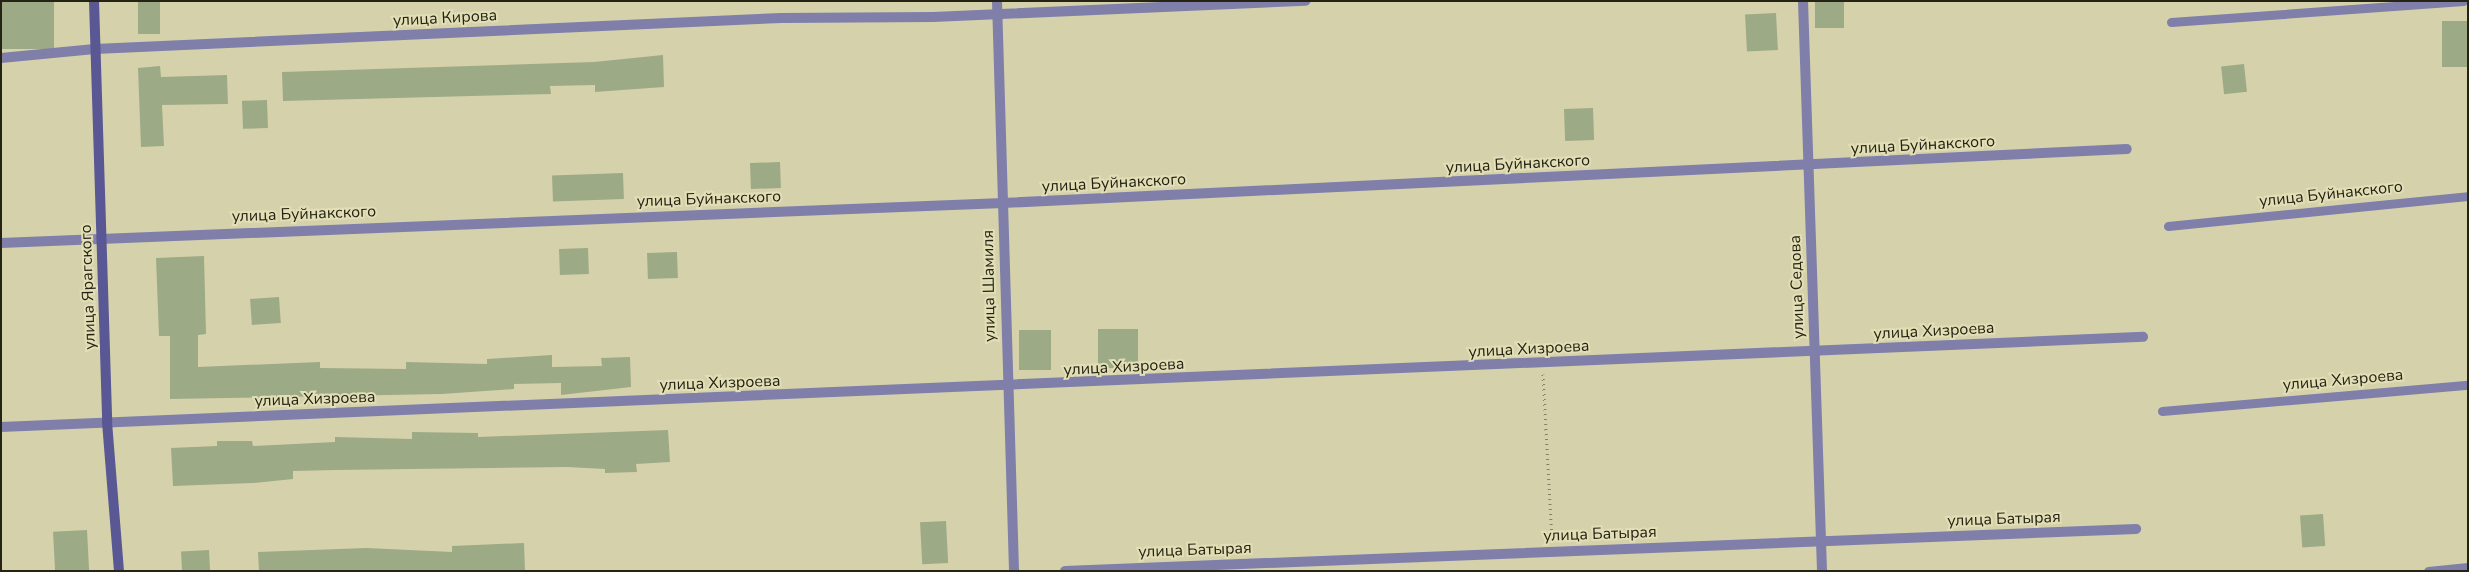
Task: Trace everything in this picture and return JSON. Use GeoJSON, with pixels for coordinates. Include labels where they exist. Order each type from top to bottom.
{"type":"FeatureCollection","features":[{"type":"Feature","properties":{"kind":"main road","name":"улица Ярагского"},"geometry":{"type":"LineString","coordinates":[[94,1],[107,422],[119,571]]}},
{"type":"Feature","properties":{"kind":"street","name":"улица Шамиля"},"geometry":{"type":"LineString","coordinates":[[997,1],[1006,388],[1014,571]]}},
{"type":"Feature","properties":{"kind":"street","name":"улица Кирова"},"geometry":{"type":"LineString","coordinates":[[1,58],[96,49],[781,18],[997,15],[1306,1]]}},
{"type":"Feature","properties":{"kind":"street","name":"улица Седова"},"geometry":{"type":"LineString","coordinates":[[1803,1],[1822,571]]}},
{"type":"Feature","properties":{"kind":"street","name":"улица Буйнакского"},"geometry":{"type":"LineString","coordinates":[[1,243],[101,237],[1002,203],[1808,166],[2127,149]]}},
{"type":"Feature","properties":{"kind":"street","name":"улица Хизроева"},"geometry":{"type":"LineString","coordinates":[[1,427],[1006,388],[2143,337]]}},
{"type":"Feature","properties":{"kind":"street","name":"улица Батырая"},"geometry":{"type":"LineString","coordinates":[[1064,571],[2136,529]]}},
{"type":"Feature","properties":{"kind":"lane"},"geometry":{"type":"LineString","coordinates":[[2172,22],[2464,1]]}},
{"type":"Feature","properties":{"kind":"lane","name":"улица Буйнакского"},"geometry":{"type":"LineString","coordinates":[[2168,226],[2468,196]]}},
{"type":"Feature","properties":{"kind":"lane","name":"улица Хизроева"},"geometry":{"type":"LineString","coordinates":[[2162,411],[2468,385]]}},
{"type":"Feature","properties":{"kind":"lane"},"geometry":{"type":"LineString","coordinates":[[2428,571],[2468,567]]}},
{"type":"Feature","properties":{"kind":"path"},"geometry":{"type":"LineString","coordinates":[[1543,364],[1552,551]]}},
{"type":"Feature","properties":{"kind":"building"},"geometry":{"type":"Polygon","coordinates":[[[1,1],[54,1],[54,49],[1,49],[1,1]]]}},
{"type":"Feature","properties":{"kind":"building"},"geometry":{"type":"Polygon","coordinates":[[[138,1],[160,1],[160,34],[138,34],[138,1]]]}},
{"type":"Feature","properties":{"kind":"building"},"geometry":{"type":"Polygon","coordinates":[[[1815,1],[1844,1],[1844,28],[1815,28],[1815,1]]]}},
{"type":"Feature","properties":{"kind":"building"},"geometry":{"type":"Polygon","coordinates":[[[1776,13],[1778,50],[1747,52],[1745,15],[1776,13]]]}},
{"type":"Feature","properties":{"kind":"building"},"geometry":{"type":"Polygon","coordinates":[[[2442,21],[2468,21],[2468,67],[2442,67],[2442,21]]]}},
{"type":"Feature","properties":{"kind":"building"},"geometry":{"type":"Polygon","coordinates":[[[663,55],[664,87],[595,92],[595,85],[550,86],[551,94],[283,101],[282,72],[594,62],[663,55]]]}},
{"type":"Feature","properties":{"kind":"building"},"geometry":{"type":"Polygon","coordinates":[[[2244,64],[2247,92],[2224,94],[2221,66],[2244,64]]]}},
{"type":"Feature","properties":{"kind":"building"},"geometry":{"type":"Polygon","coordinates":[[[160,66],[161,77],[227,75],[228,104],[162,105],[164,146],[141,147],[138,68],[160,66]]]}},
{"type":"Feature","properties":{"kind":"building"},"geometry":{"type":"Polygon","coordinates":[[[267,100],[268,128],[243,129],[242,101],[267,100]]]}},
{"type":"Feature","properties":{"kind":"building"},"geometry":{"type":"Polygon","coordinates":[[[1593,108],[1594,140],[1565,141],[1564,109],[1593,108]]]}},
{"type":"Feature","properties":{"kind":"building"},"geometry":{"type":"Polygon","coordinates":[[[780,162],[781,188],[751,189],[750,163],[780,162]]]}},
{"type":"Feature","properties":{"kind":"building"},"geometry":{"type":"Polygon","coordinates":[[[623,173],[624,199],[553,201],[552,175],[623,173]]]}},
{"type":"Feature","properties":{"kind":"building"},"geometry":{"type":"Polygon","coordinates":[[[588,248],[589,274],[560,275],[559,249],[588,248]]]}},
{"type":"Feature","properties":{"kind":"building"},"geometry":{"type":"Polygon","coordinates":[[[677,252],[678,278],[648,279],[647,253],[677,252]]]}},
{"type":"Feature","properties":{"kind":"building"},"geometry":{"type":"Polygon","coordinates":[[[204,256],[206,334],[198,335],[198,367],[320,362],[320,368],[406,369],[406,362],[487,364],[487,359],[552,355],[552,367],[602,366],[601,358],[630,357],[631,387],[561,395],[561,383],[514,384],[514,389],[442,394],[170,399],[170,336],[159,336],[156,258],[204,256]]]}},
{"type":"Feature","properties":{"kind":"building"},"geometry":{"type":"Polygon","coordinates":[[[279,297],[281,323],[252,325],[250,299],[279,297]]]}},
{"type":"Feature","properties":{"kind":"building"},"geometry":{"type":"Polygon","coordinates":[[[1098,329],[1138,329],[1138,368],[1098,368],[1098,329]]]}},
{"type":"Feature","properties":{"kind":"building"},"geometry":{"type":"Polygon","coordinates":[[[1019,330],[1051,330],[1051,370],[1019,370],[1019,330]]]}},
{"type":"Feature","properties":{"kind":"building"},"geometry":{"type":"Polygon","coordinates":[[[668,430],[670,462],[636,464],[637,472],[605,473],[605,469],[567,467],[293,471],[293,479],[253,483],[173,486],[171,448],[217,446],[217,441],[252,441],[253,446],[335,442],[335,437],[412,439],[412,432],[478,433],[478,437],[668,430]]]}},
{"type":"Feature","properties":{"kind":"building"},"geometry":{"type":"Polygon","coordinates":[[[2323,514],[2325,546],[2302,548],[2300,516],[2323,514]]]}},
{"type":"Feature","properties":{"kind":"building"},"geometry":{"type":"Polygon","coordinates":[[[946,521],[948,563],[922,564],[920,522],[946,521]]]}},
{"type":"Feature","properties":{"kind":"building"},"geometry":{"type":"Polygon","coordinates":[[[87,530],[89,571],[55,571],[53,532],[87,530]]]}},
{"type":"Feature","properties":{"kind":"building"},"geometry":{"type":"Polygon","coordinates":[[[524,543],[525,571],[259,571],[258,552],[366,548],[452,552],[452,546],[524,543]]]}},
{"type":"Feature","properties":{"kind":"building"},"geometry":{"type":"Polygon","coordinates":[[[209,550],[210,571],[182,571],[181,551],[209,550]]]}}]}
